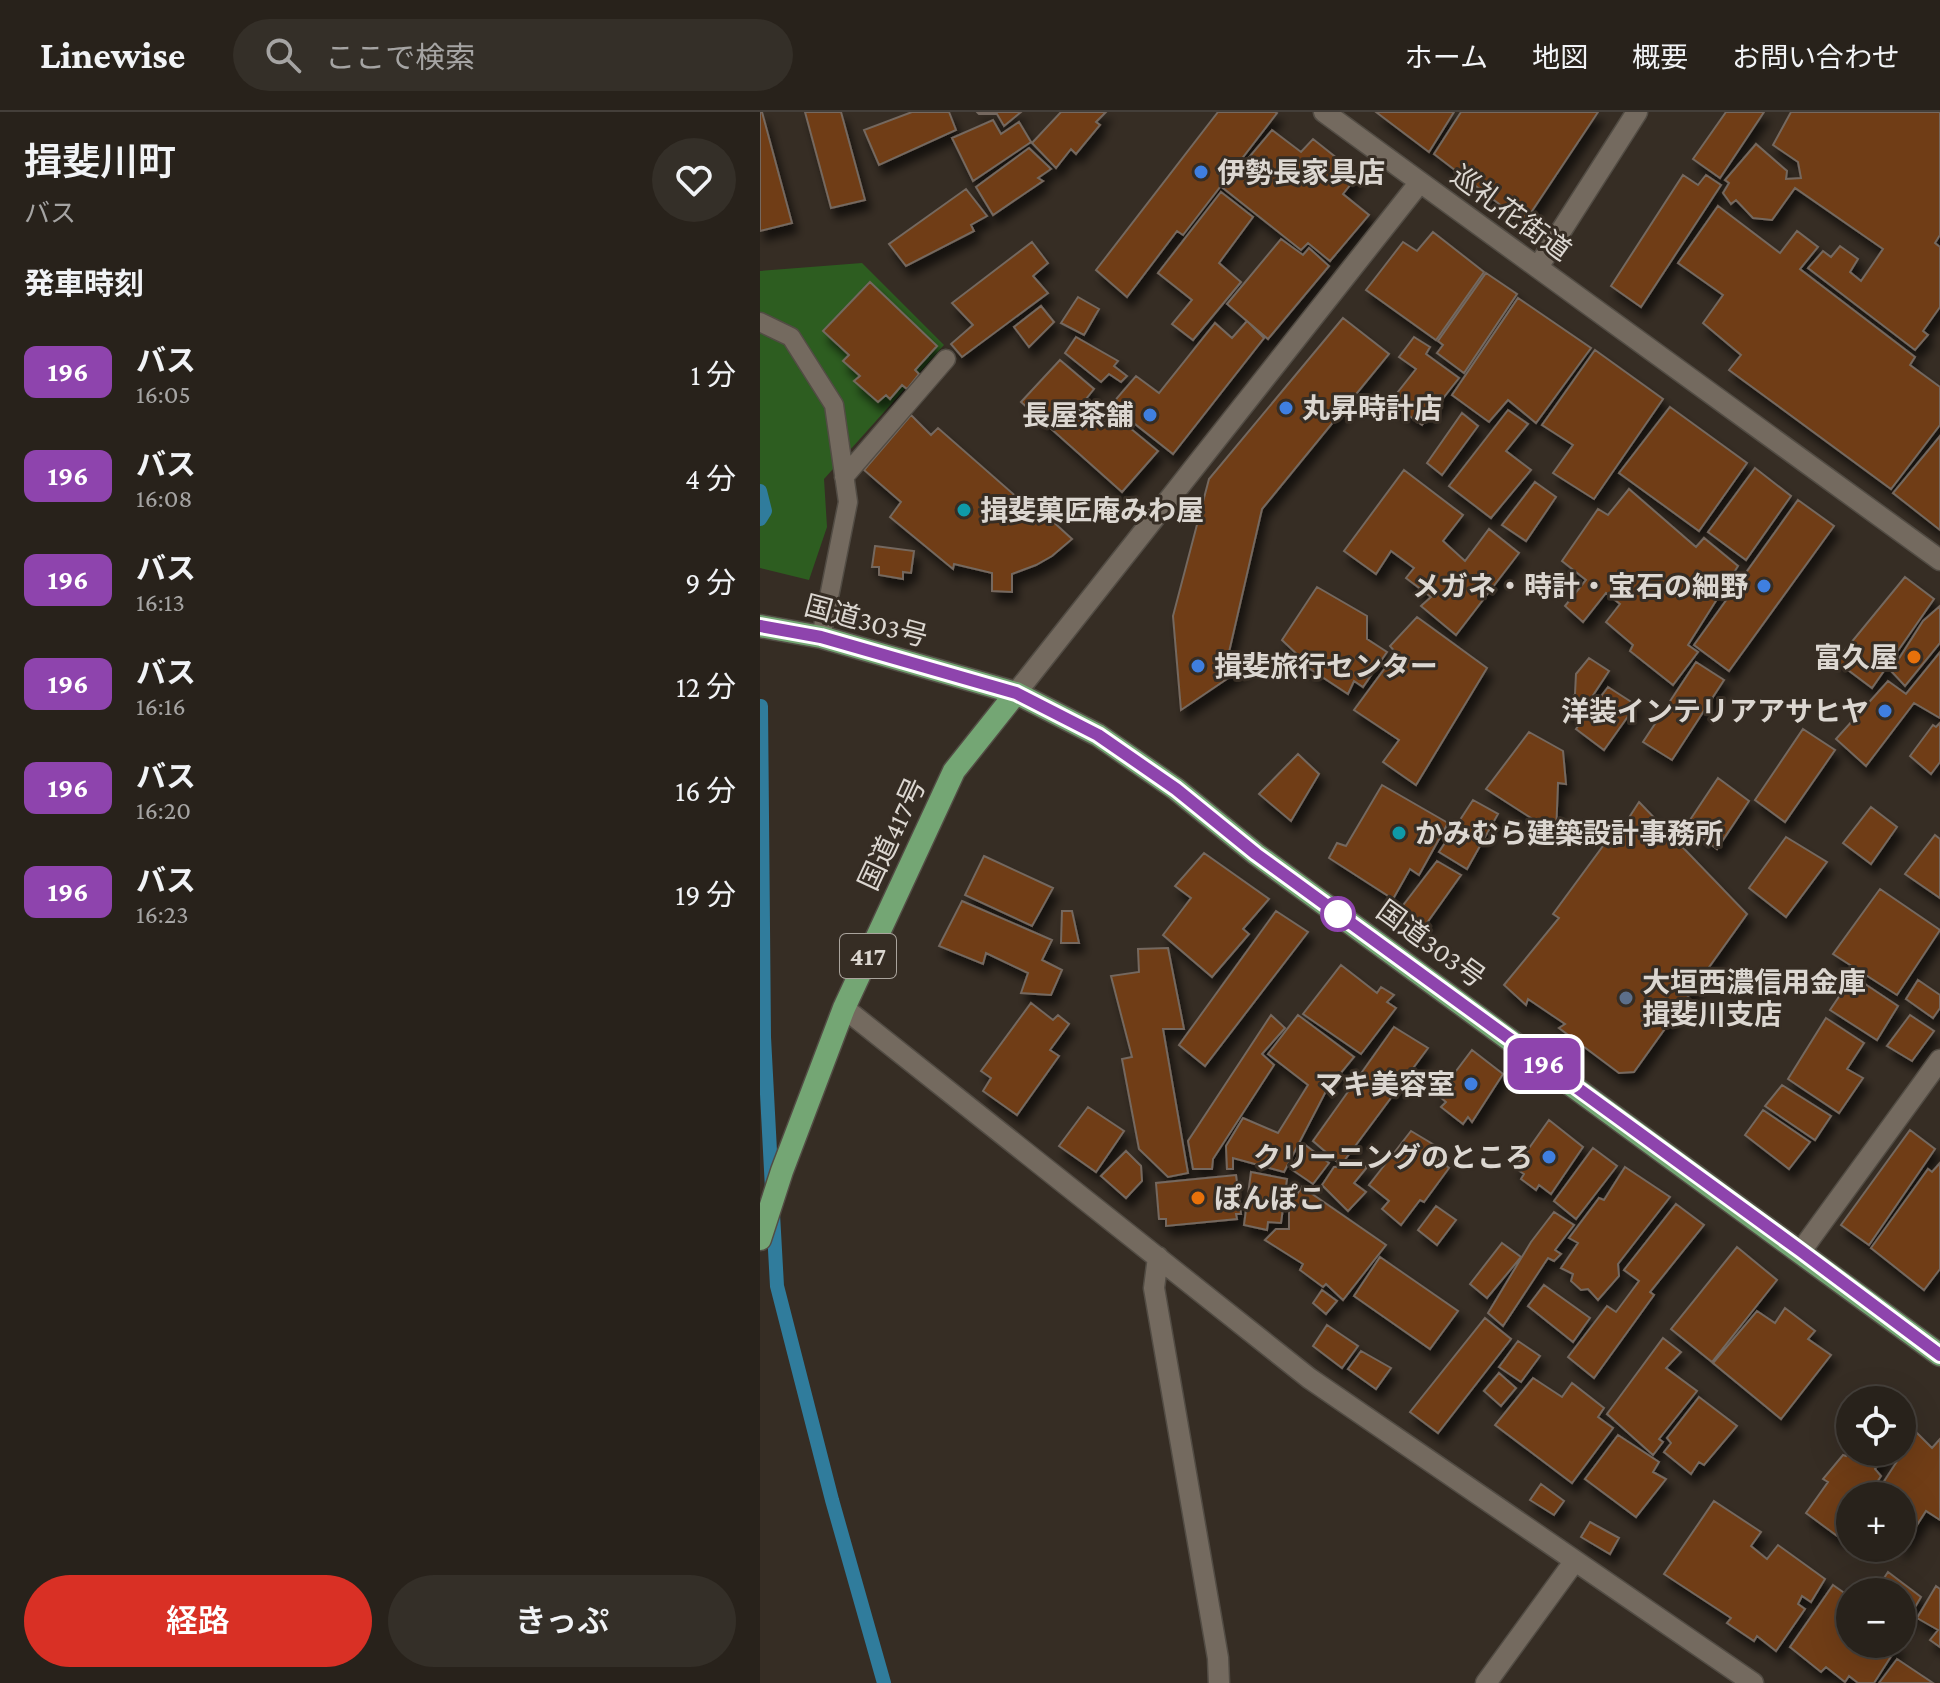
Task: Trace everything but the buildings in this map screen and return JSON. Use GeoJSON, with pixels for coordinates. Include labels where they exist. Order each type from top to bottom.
{"type":"FeatureCollection","features":[{"type":"Feature","properties":{"kind":"highway","name":"国道303号"},"geometry":{"type":"LineString","coordinates":[[760,626],[821,637],[1016,693],[1098,735],[1176,789],[1256,854],[1940,1355]]}},
{"type":"Feature","properties":{"kind":"highway","name":"国道417号"},"geometry":{"type":"LineString","coordinates":[[760,1239],[782,1171],[844,1008],[954,771],[1016,693]]}},
{"type":"Feature","properties":{"kind":"street"},"geometry":{"type":"LineString","coordinates":[[1324,112],[1420,182]]}},
{"type":"Feature","properties":{"kind":"street"},"geometry":{"type":"LineString","coordinates":[[1538,267],[1637,112]]}},
{"type":"Feature","properties":{"kind":"street","name":"巡礼花街道"},"geometry":{"type":"LineString","coordinates":[[1016,693],[1420,182],[1940,560]]}},
{"type":"Feature","properties":{"kind":"street"},"geometry":{"type":"LineString","coordinates":[[844,1008],[1309,1378],[1753,1683]]}},
{"type":"Feature","properties":{"kind":"street"},"geometry":{"type":"LineString","coordinates":[[1801,1251],[1940,1060]]}},
{"type":"Feature","properties":{"kind":"street"},"geometry":{"type":"LineString","coordinates":[[1158,1257],[1154,1288],[1218,1658],[1219,1683]]}},
{"type":"Feature","properties":{"kind":"street"},"geometry":{"type":"LineString","coordinates":[[1486,1683],[1574,1562]]}},
{"type":"Feature","properties":{"kind":"lane"},"geometry":{"type":"LineString","coordinates":[[760,322],[791,337],[834,405],[848,502],[821,637]]}},
{"type":"Feature","properties":{"kind":"lane"},"geometry":{"type":"LineString","coordinates":[[844,477],[946,359]]}},
{"type":"Feature","properties":{"kind":"green space"},"geometry":{"type":"Polygon","coordinates":[[[862,263],[944,345],[824,479],[827,527],[809,580],[760,568],[760,271],[862,263]]]}},
{"type":"Feature","properties":{"kind":"waterway"},"geometry":{"type":"LineString","coordinates":[[760,491],[765,511],[760,519]]}},
{"type":"Feature","properties":{"kind":"waterway"},"geometry":{"type":"LineString","coordinates":[[761,706],[764,1037],[772,1189]]}},
{"type":"Feature","properties":{"kind":"waterway"},"geometry":{"type":"LineString","coordinates":[[773,1214],[777,1286],[832,1500],[884,1683]]}},
{"type":"Feature","properties":{"kind":"bus line","name":"196"},"geometry":{"type":"LineString","coordinates":[[760,626],[821,637],[1016,693],[1098,735],[1176,789],[1256,854],[1940,1355]]}},
{"type":"Feature","properties":{"kind":"place","name":"伊勢長家具店"},"geometry":{"type":"Point","coordinates":[1201,172]}},
{"type":"Feature","properties":{"kind":"place","name":"丸昇時計店"},"geometry":{"type":"Point","coordinates":[1286,408]}},
{"type":"Feature","properties":{"kind":"place","name":"長屋茶舗"},"geometry":{"type":"Point","coordinates":[1150,415]}},
{"type":"Feature","properties":{"kind":"place","name":"揖斐菓匠庵みわ屋"},"geometry":{"type":"Point","coordinates":[964,510]}},
{"type":"Feature","properties":{"kind":"place","name":"メガネ・時計・宝石の細野"},"geometry":{"type":"Point","coordinates":[1764,586]}},
{"type":"Feature","properties":{"kind":"place","name":"富久屋"},"geometry":{"type":"Point","coordinates":[1914,657]}},
{"type":"Feature","properties":{"kind":"place","name":"揖斐旅行センター"},"geometry":{"type":"Point","coordinates":[1198,666]}},
{"type":"Feature","properties":{"kind":"place","name":"洋装インテリアアサヒヤ"},"geometry":{"type":"Point","coordinates":[1885,711]}},
{"type":"Feature","properties":{"kind":"place","name":"かみむら建築設計事務所"},"geometry":{"type":"Point","coordinates":[1399,833]}},
{"type":"Feature","properties":{"kind":"place","name":"大垣西濃信用金庫 揖斐川支店"},"geometry":{"type":"Point","coordinates":[1626,998]}},
{"type":"Feature","properties":{"kind":"place","name":"マキ美容室"},"geometry":{"type":"Point","coordinates":[1471,1084]}},
{"type":"Feature","properties":{"kind":"place","name":"クリーニングのところ"},"geometry":{"type":"Point","coordinates":[1549,1157]}},
{"type":"Feature","properties":{"kind":"place","name":"ぽんぽこ"},"geometry":{"type":"Point","coordinates":[1198,1198]}}]}
